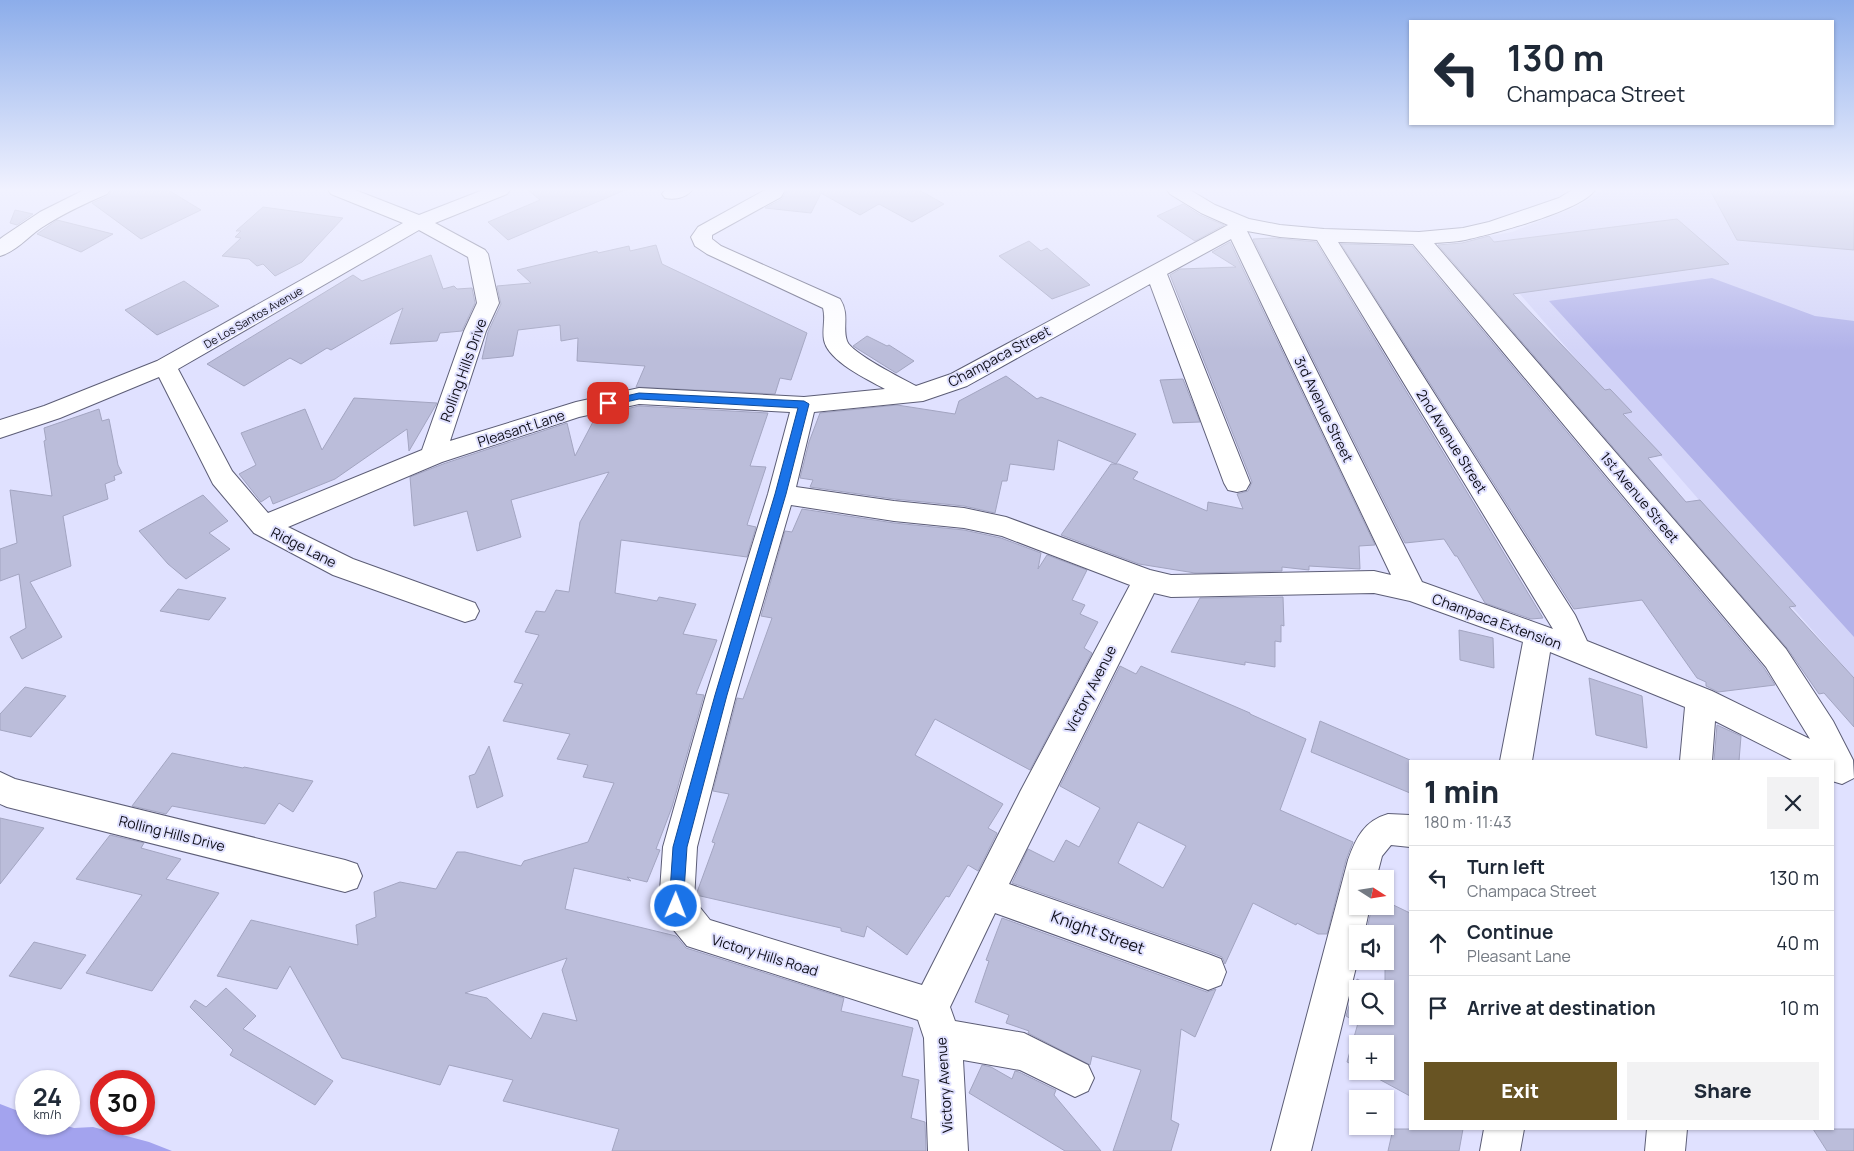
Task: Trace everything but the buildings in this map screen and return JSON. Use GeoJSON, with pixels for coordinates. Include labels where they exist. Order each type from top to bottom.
{"type":"FeatureCollection","features":[{"type":"Feature","properties":{"kind":"street","name":"De Los Santos Avenue"},"geometry":{"type":"LineString","coordinates":[[0,429],[52,412],[165,366],[381,244]]}},
{"type":"Feature","properties":{"kind":"street","name":"Rolling Hills Drive"},"geometry":{"type":"LineString","coordinates":[[432,456],[475,332],[488,303],[478,254],[459,244]]}},
{"type":"Feature","properties":{"kind":"street"},"geometry":{"type":"LineString","coordinates":[[705,244],[714,250],[832,304],[836,312],[835,336],[838,347],[912,394]]}},
{"type":"Feature","properties":{"kind":"street","name":"Champaca Street"},"geometry":{"type":"LineString","coordinates":[[639,396],[804,404],[923,393],[959,380],[1208,244]]}},
{"type":"Feature","properties":{"kind":"street","name":"3rd Avenue Street"},"geometry":{"type":"LineString","coordinates":[[1248,244],[1412,590]]}},
{"type":"Feature","properties":{"kind":"street","name":"2nd Avenue Street"},"geometry":{"type":"LineString","coordinates":[[1329,244],[1564,623],[1576,649]]}},
{"type":"Feature","properties":{"kind":"street","name":"1st Avenue Street"},"geometry":{"type":"LineString","coordinates":[[1424,244],[1776,658],[1822,731],[1838,768]]}},
{"type":"Feature","properties":{"kind":"street"},"geometry":{"type":"LineString","coordinates":[[1156,272],[1237,483]]}},
{"type":"Feature","properties":{"kind":"street","name":"Ridge Lane"},"geometry":{"type":"LineString","coordinates":[[165,366],[222,477],[263,526],[343,566],[465,611]]}},
{"type":"Feature","properties":{"kind":"street","name":"Pleasant Lane"},"geometry":{"type":"LineString","coordinates":[[432,456],[576,410],[639,396]]}},
{"type":"Feature","properties":{"kind":"street","name":"Victory Hills Road"},"geometry":{"type":"LineString","coordinates":[[804,404],[781,494],[721,695],[680,847],[676,906],[699,934],[937,1022]]}},
{"type":"Feature","properties":{"kind":"street"},"geometry":{"type":"LineString","coordinates":[[263,526],[432,456]]}},
{"type":"Feature","properties":{"kind":"street"},"geometry":{"type":"LineString","coordinates":[[781,494],[894,511],[964,518],[1006,527],[1147,580]]}},
{"type":"Feature","properties":{"kind":"street","name":"Champaca Extension"},"geometry":{"type":"LineString","coordinates":[[1147,580],[1171,586],[1374,582],[1412,590],[1576,649],[1701,700],[1822,760]]}},
{"type":"Feature","properties":{"kind":"street","name":"Victory Avenue"},"geometry":{"type":"LineString","coordinates":[[948,1151],[937,1022],[988,893],[1031,803],[1147,580]]}},
{"type":"Feature","properties":{"kind":"street"},"geometry":{"type":"LineString","coordinates":[[1523,759],[1538,635]]}},
{"type":"Feature","properties":{"kind":"street"},"geometry":{"type":"LineString","coordinates":[[1696,760],[1701,700]]}},
{"type":"Feature","properties":{"kind":"street","name":"Rolling Hills Drive"},"geometry":{"type":"LineString","coordinates":[[0,787],[7,792],[345,876]]}},
{"type":"Feature","properties":{"kind":"street"},"geometry":{"type":"LineString","coordinates":[[1362,870],[1365,857],[1382,832],[1394,830],[1409,831]]}},
{"type":"Feature","properties":{"kind":"street","name":"Knight Street"},"geometry":{"type":"LineString","coordinates":[[988,893],[1208,972]]}},
{"type":"Feature","properties":{"kind":"street"},"geometry":{"type":"LineString","coordinates":[[1291,1151],[1351,915]]}},
{"type":"Feature","properties":{"kind":"street"},"geometry":{"type":"LineString","coordinates":[[937,1022],[1024,1052],[1075,1078]]}},
{"type":"Feature","properties":{"kind":"street"},"geometry":{"type":"LineString","coordinates":[[1500,1151],[1504,1130]]}},
{"type":"Feature","properties":{"kind":"street"},"geometry":{"type":"LineString","coordinates":[[1665,1151],[1667,1130]]}},
{"type":"Feature","properties":{"kind":"shaded area"},"geometry":{"type":"Polygon","coordinates":[[[1476,244],[1854,244],[1854,678],[1476,244]]]}},
{"type":"Feature","properties":{"kind":"shaded area"},"geometry":{"type":"Polygon","coordinates":[[[1712,278],[1815,316],[1854,321],[1854,637],[1549,301],[1712,278]]]}},
{"type":"Feature","properties":{"kind":"shaded area"},"geometry":{"type":"Polygon","coordinates":[[[0,1104],[15,1110],[15,1135],[80,1135],[80,1128],[90,1127],[90,1135],[123,1135],[172,1151],[0,1151],[0,1104]]]}},
{"type":"Feature","properties":{"kind":"route"},"geometry":{"type":"LineString","coordinates":[[608,403],[639,396],[804,404],[781,494],[721,695],[680,847],[676,906]]}}]}
